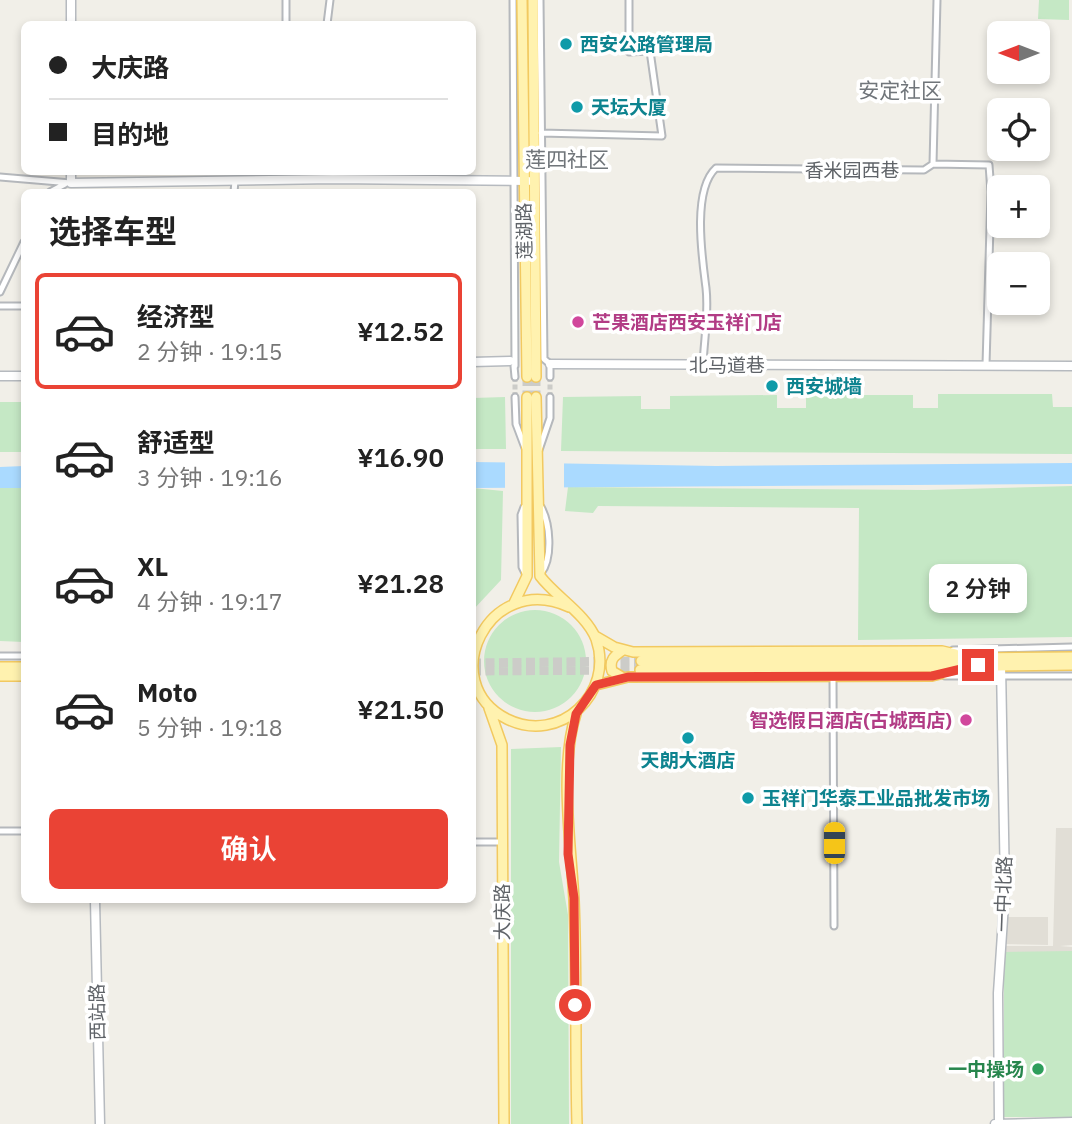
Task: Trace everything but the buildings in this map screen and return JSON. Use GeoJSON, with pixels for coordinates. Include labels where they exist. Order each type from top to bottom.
{"type":"FeatureCollection","features":[{"type":"Feature","properties":{"kind":"main road","name":"莲湖路"},"geometry":{"type":"LineString","coordinates":[[522,0],[519,181],[532,377],[538,133],[533,0]]}},
{"type":"Feature","properties":{"kind":"main road"},"geometry":{"type":"LineString","coordinates":[[514,603],[527,576],[527,453],[532,397],[537,453],[540,576],[579,615],[595,636],[623,650],[942,651],[974,661],[1000,665],[1072,665]]}},
{"type":"Feature","properties":{"kind":"main road"},"geometry":{"type":"LineString","coordinates":[[527,565],[533,569],[539,565]]}},
{"type":"Feature","properties":{"kind":"main road"},"geometry":{"type":"LineString","coordinates":[[477,635],[495,615],[514,603],[547,599],[569,607]]}},
{"type":"Feature","properties":{"kind":"main road"},"geometry":{"type":"LineString","coordinates":[[577,1124],[574,898],[568,854],[570,745],[576,714],[596,685],[600,669],[595,636]]}},
{"type":"Feature","properties":{"kind":"main road"},"geometry":{"type":"LineString","coordinates":[[622,677],[612,671],[610,665],[611,659],[623,650]]}},
{"type":"Feature","properties":{"kind":"main road"},"geometry":{"type":"LineString","coordinates":[[640,665],[974,661],[1072,657]]}},
{"type":"Feature","properties":{"kind":"main road"},"geometry":{"type":"LineString","coordinates":[[596,685],[622,677],[932,676],[974,661]]}},
{"type":"Feature","properties":{"kind":"main road"},"geometry":{"type":"LineString","coordinates":[[0,666],[21,667]]}},
{"type":"Feature","properties":{"kind":"main road"},"geometry":{"type":"LineString","coordinates":[[476,675],[485,700]]}},
{"type":"Feature","properties":{"kind":"main road"},"geometry":{"type":"LineString","coordinates":[[0,676],[21,676]]}},
{"type":"Feature","properties":{"kind":"main road"},"geometry":{"type":"LineString","coordinates":[[476,695],[512,722],[535,726],[550,725],[576,714]]}},
{"type":"Feature","properties":{"kind":"main road","name":"大庆路"},"geometry":{"type":"LineString","coordinates":[[485,700],[502,745],[505,1124]]}},
{"type":"Feature","properties":{"kind":"street"},"geometry":{"type":"LineString","coordinates":[[71,0],[71,21]]}},
{"type":"Feature","properties":{"kind":"street"},"geometry":{"type":"LineString","coordinates":[[286,0],[286,21]]}},
{"type":"Feature","properties":{"kind":"street"},"geometry":{"type":"LineString","coordinates":[[327,21],[330,0]]}},
{"type":"Feature","properties":{"kind":"street"},"geometry":{"type":"LineString","coordinates":[[513,0],[519,181],[512,364],[515,377]]}},
{"type":"Feature","properties":{"kind":"street"},"geometry":{"type":"LineString","coordinates":[[540,0],[538,133],[544,359],[550,364],[550,377]]}},
{"type":"Feature","properties":{"kind":"street"},"geometry":{"type":"LineString","coordinates":[[538,133],[662,136],[650,51],[629,52],[629,0]]}},
{"type":"Feature","properties":{"kind":"street"},"geometry":{"type":"LineString","coordinates":[[933,164],[937,0]]}},
{"type":"Feature","properties":{"kind":"street","name":"香米园西巷"},"geometry":{"type":"LineString","coordinates":[[703,365],[706,288],[701,218],[706,177],[716,167],[924,170],[933,164],[989,165],[991,192],[986,365]]}},
{"type":"Feature","properties":{"kind":"street"},"geometry":{"type":"LineString","coordinates":[[71,175],[71,189]]}},
{"type":"Feature","properties":{"kind":"street"},"geometry":{"type":"LineString","coordinates":[[0,177],[71,183],[235,181],[330,175],[535,181]]}},
{"type":"Feature","properties":{"kind":"street"},"geometry":{"type":"LineString","coordinates":[[234,189],[235,181]]}},
{"type":"Feature","properties":{"kind":"street"},"geometry":{"type":"LineString","coordinates":[[54,189],[62,184],[71,183]]}},
{"type":"Feature","properties":{"kind":"street"},"geometry":{"type":"LineString","coordinates":[[0,292],[21,248]]}},
{"type":"Feature","properties":{"kind":"street"},"geometry":{"type":"LineString","coordinates":[[0,306],[21,306]]}},
{"type":"Feature","properties":{"kind":"street"},"geometry":{"type":"LineString","coordinates":[[476,362],[512,364]]}},
{"type":"Feature","properties":{"kind":"street","name":"北马道巷"},"geometry":{"type":"LineString","coordinates":[[550,364],[1072,366]]}},
{"type":"Feature","properties":{"kind":"street"},"geometry":{"type":"LineString","coordinates":[[0,376],[21,376]]}},
{"type":"Feature","properties":{"kind":"street"},"geometry":{"type":"LineString","coordinates":[[515,397],[516,424],[527,453]]}},
{"type":"Feature","properties":{"kind":"street"},"geometry":{"type":"LineString","coordinates":[[537,453],[550,418],[550,397]]}},
{"type":"Feature","properties":{"kind":"street"},"geometry":{"type":"LineString","coordinates":[[527,501],[521,515],[522,567],[527,576]]}},
{"type":"Feature","properties":{"kind":"street"},"geometry":{"type":"LineString","coordinates":[[538,501],[547,517],[548,565],[540,576]]}},
{"type":"Feature","properties":{"kind":"street"},"geometry":{"type":"LineString","coordinates":[[942,651],[1072,647]]}},
{"type":"Feature","properties":{"kind":"street"},"geometry":{"type":"LineString","coordinates":[[0,656],[21,656]]}},
{"type":"Feature","properties":{"kind":"street"},"geometry":{"type":"LineString","coordinates":[[0,666],[15,656]]}},
{"type":"Feature","properties":{"kind":"street","name":"一中北路"},"geometry":{"type":"LineString","coordinates":[[997,1123],[998,993],[1005,890],[1000,665]]}},
{"type":"Feature","properties":{"kind":"street"},"geometry":{"type":"LineString","coordinates":[[932,676],[1072,676]]}},
{"type":"Feature","properties":{"kind":"street"},"geometry":{"type":"LineString","coordinates":[[832,677],[834,926]]}},
{"type":"Feature","properties":{"kind":"street"},"geometry":{"type":"LineString","coordinates":[[0,831],[21,831]]}},
{"type":"Feature","properties":{"kind":"street"},"geometry":{"type":"LineString","coordinates":[[476,842],[502,842]]}},
{"type":"Feature","properties":{"kind":"street","name":"西站路"},"geometry":{"type":"LineString","coordinates":[[95,903],[100,1124]]}},
{"type":"Feature","properties":{"kind":"street"},"geometry":{"type":"LineString","coordinates":[[997,1123],[1072,1122]]}},
{"type":"Feature","properties":{"kind":"shaded area","name":"一中操场"},"geometry":{"type":"Polygon","coordinates":[[[1056,828],[1072,828],[1072,945],[1060,946],[1072,947],[1072,1117],[1004,1117],[1004,946],[1053,946],[1056,828]]]}},
{"type":"Feature","properties":{"kind":"shaded area"},"geometry":{"type":"Polygon","coordinates":[[[1004,917],[1048,917],[1048,945],[1004,944],[1004,917]]]}},
{"type":"Feature","properties":{"kind":"green space"},"geometry":{"type":"Polygon","coordinates":[[[1039,0],[1069,0],[1069,20],[1038,19],[1039,0]]]}},
{"type":"Feature","properties":{"kind":"green space"},"geometry":{"type":"Polygon","coordinates":[[[938,394],[1052,394],[1053,407],[1072,407],[1072,454],[561,451],[563,397],[641,396],[641,409],[670,409],[670,396],[777,395],[777,408],[806,408],[806,395],[913,395],[913,408],[938,408],[938,394]]]}},
{"type":"Feature","properties":{"kind":"green space"},"geometry":{"type":"Polygon","coordinates":[[[505,397],[506,449],[476,449],[476,398],[505,397]]]}},
{"type":"Feature","properties":{"kind":"green space"},"geometry":{"type":"Polygon","coordinates":[[[0,402],[21,402],[21,452],[0,452],[0,402]]]}},
{"type":"Feature","properties":{"kind":"green space"},"geometry":{"type":"Polygon","coordinates":[[[1072,486],[1072,637],[858,640],[859,508],[598,506],[593,513],[565,511],[568,487],[926,490],[1072,486]]]}},
{"type":"Feature","properties":{"kind":"green space"},"geometry":{"type":"Polygon","coordinates":[[[0,488],[21,488],[21,642],[0,641],[0,488]]]}},
{"type":"Feature","properties":{"kind":"green space"},"geometry":{"type":"Polygon","coordinates":[[[476,488],[503,491],[501,580],[476,607],[476,488]]]}},
{"type":"Feature","properties":{"kind":"green space"},"geometry":{"type":"Polygon","coordinates":[[[535,610],[554,614],[571,625],[582,642],[586,661],[582,680],[571,697],[554,708],[535,712],[516,708],[499,697],[488,680],[484,661],[488,642],[499,625],[516,614],[535,610]]]}},
{"type":"Feature","properties":{"kind":"green space"},"geometry":{"type":"Polygon","coordinates":[[[561,747],[559,862],[568,915],[569,1124],[511,1124],[511,749],[561,747]]]}},
{"type":"Feature","properties":{"kind":"green space","name":"一中操场"},"geometry":{"type":"Polygon","coordinates":[[[1072,951],[1072,1117],[1004,1117],[1004,952],[1072,951]]]}},
{"type":"Feature","properties":{"kind":"water"},"geometry":{"type":"Polygon","coordinates":[[[476,462],[716,466],[1072,463],[1072,484],[476,488],[476,462]]]}},
{"type":"Feature","properties":{"kind":"water"},"geometry":{"type":"Polygon","coordinates":[[[21,466],[21,488],[0,488],[0,467],[21,466]]]}},
{"type":"Feature","properties":{"kind":"pier"},"geometry":{"type":"Polygon","coordinates":[[[505,458],[564,458],[564,492],[505,492],[505,458]]]}},
{"type":"Feature","properties":{"kind":"tunnel"},"geometry":{"type":"LineString","coordinates":[[515,377],[515,397]]}},
{"type":"Feature","properties":{"kind":"tunnel"},"geometry":{"type":"LineString","coordinates":[[527,377],[527,397]]}},
{"type":"Feature","properties":{"kind":"tunnel"},"geometry":{"type":"LineString","coordinates":[[536,377],[536,397]]}},
{"type":"Feature","properties":{"kind":"tunnel"},"geometry":{"type":"LineString","coordinates":[[550,377],[550,397]]}},
{"type":"Feature","properties":{"kind":"tunnel"},"geometry":{"type":"LineString","coordinates":[[476,663],[641,661]]}},
{"type":"Feature","properties":{"kind":"tunnel"},"geometry":{"type":"LineString","coordinates":[[476,671],[640,670]]}},
{"type":"Feature","properties":{"kind":"place","name":"西安公路管理局"},"geometry":{"type":"Point","coordinates":[566,44]}},
{"type":"Feature","properties":{"kind":"place","name":"天坛大厦"},"geometry":{"type":"Point","coordinates":[577,107]}},
{"type":"Feature","properties":{"kind":"place","name":"芒果酒店西安玉祥门店"},"geometry":{"type":"Point","coordinates":[578,322]}},
{"type":"Feature","properties":{"kind":"place","name":"西安城墙"},"geometry":{"type":"Point","coordinates":[772,386]}},
{"type":"Feature","properties":{"kind":"place","name":"智选假日酒店(古城西店)"},"geometry":{"type":"Point","coordinates":[966,720]}},
{"type":"Feature","properties":{"kind":"place","name":"天朗大酒店"},"geometry":{"type":"Point","coordinates":[688,738]}},
{"type":"Feature","properties":{"kind":"place","name":"玉祥门华泰工业品批发市场"},"geometry":{"type":"Point","coordinates":[748,798]}},
{"type":"Feature","properties":{"kind":"place","name":"一中操场"},"geometry":{"type":"Point","coordinates":[1038,1069]}},
{"type":"Feature","properties":{"kind":"district","name":"安定社区"},"geometry":{"type":"Point","coordinates":[900,90]}},
{"type":"Feature","properties":{"kind":"district","name":"莲四社区"},"geometry":{"type":"Point","coordinates":[567,159]}},
{"type":"Feature","properties":{"kind":"route"},"geometry":{"type":"LineString","coordinates":[[575,1005],[574,898],[568,854],[571,729],[576,714],[592,695],[596,685],[607,680],[628,677],[932,676],[978,665]]}}]}
